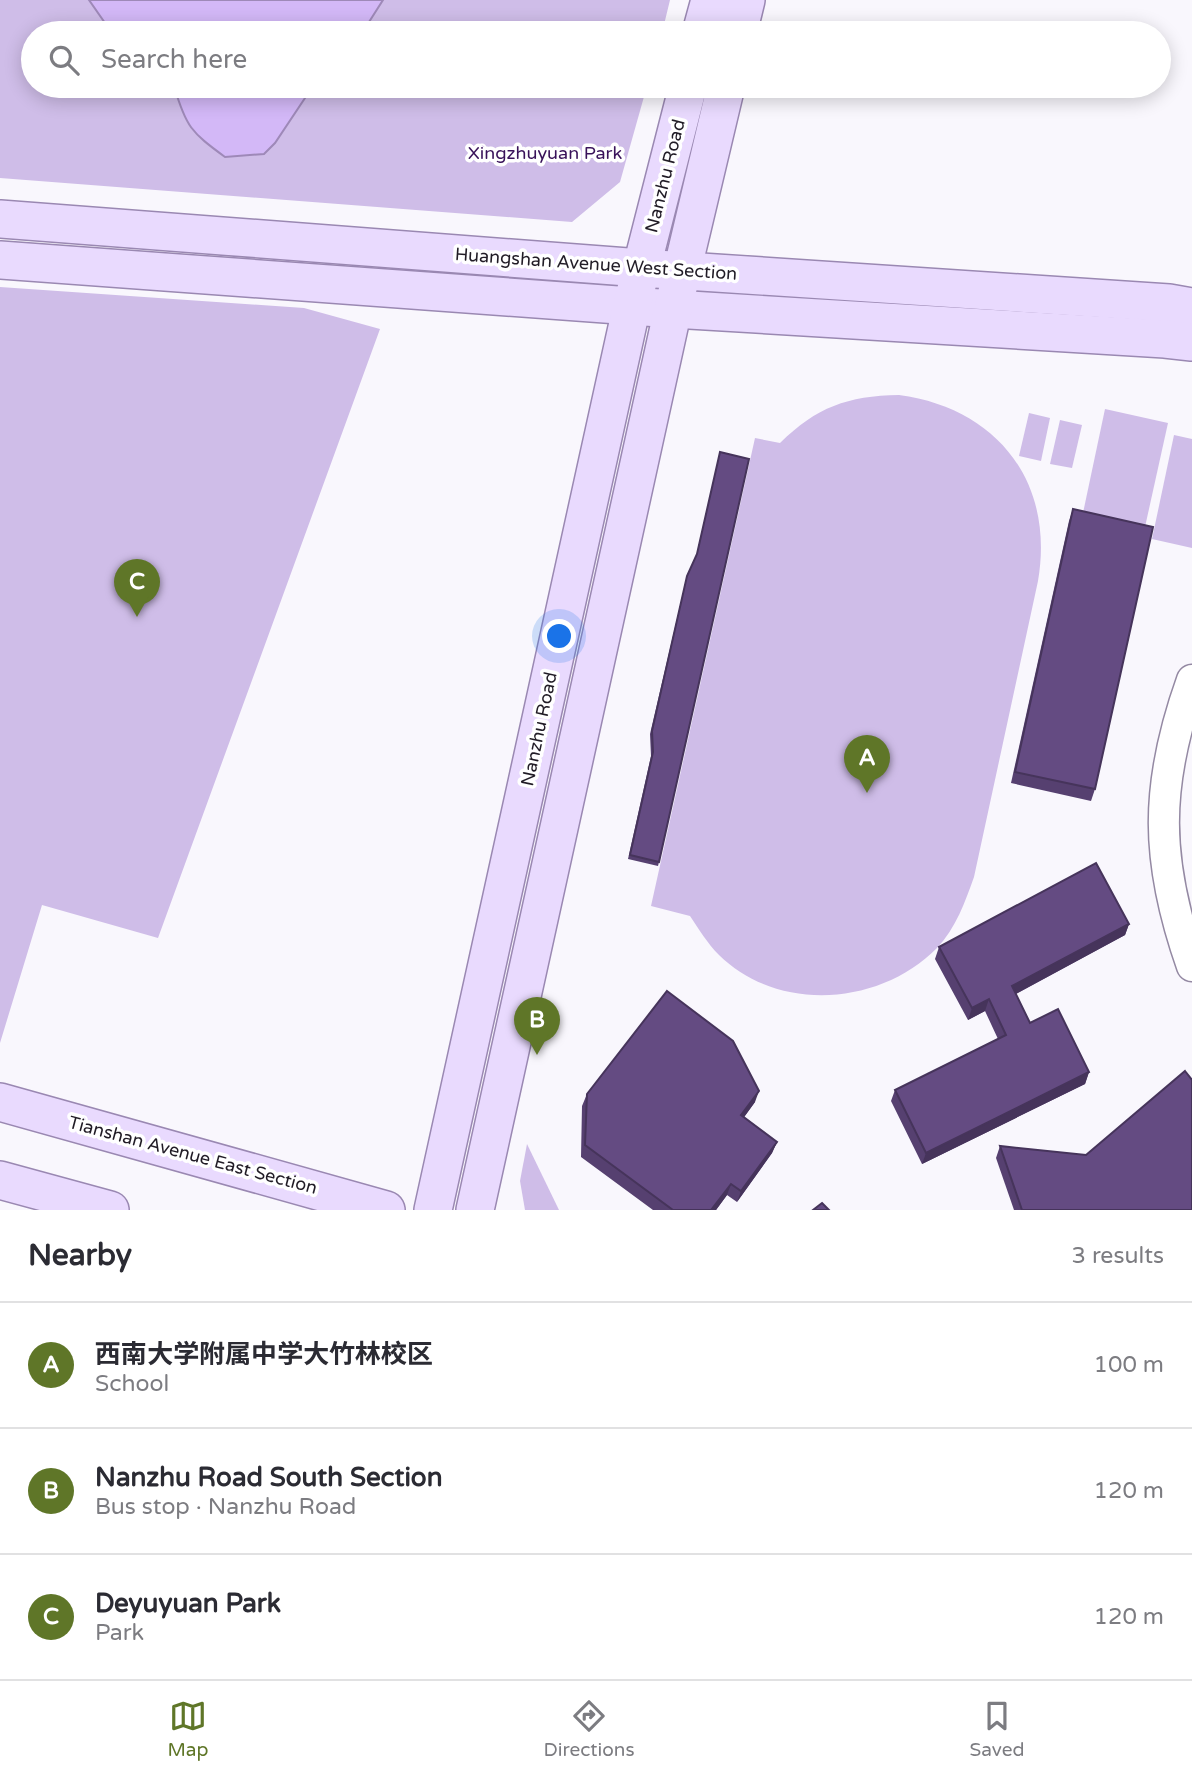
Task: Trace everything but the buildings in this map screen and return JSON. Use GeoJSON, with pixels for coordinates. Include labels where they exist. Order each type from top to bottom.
{"type":"FeatureCollection","features":[{"type":"Feature","properties":{"kind":"main road"},"geometry":{"type":"LineString","coordinates":[[704,21],[710,0]]}},
{"type":"Feature","properties":{"kind":"main road"},"geometry":{"type":"LineString","coordinates":[[741,21],[746,0]]}},
{"type":"Feature","properties":{"kind":"main road","name":"Nanzhu Road"},"geometry":{"type":"LineString","coordinates":[[433,1210],[632,305],[685,98]]}},
{"type":"Feature","properties":{"kind":"main road"},"geometry":{"type":"LineString","coordinates":[[475,1210],[673,309],[723,98]]}},
{"type":"Feature","properties":{"kind":"main road","name":"Huangshan Avenue West Section"},"geometry":{"type":"LineString","coordinates":[[0,219],[641,268],[1169,303],[1192,307]]}},
{"type":"Feature","properties":{"kind":"main road"},"geometry":{"type":"LineString","coordinates":[[0,260],[673,309],[1165,338],[1192,342]]}},
{"type":"Feature","properties":{"kind":"main road","name":"Tianshan Avenue East Section"},"geometry":{"type":"LineString","coordinates":[[0,1102],[386,1210]]}},
{"type":"Feature","properties":{"kind":"main road"},"geometry":{"type":"LineString","coordinates":[[0,1180],[110,1210]]}},
{"type":"Feature","properties":{"kind":"street"},"geometry":{"type":"LineString","coordinates":[[1192,680],[1174,737],[1166,777],[1163,827],[1168,880],[1192,966]]}},
{"type":"Feature","properties":{"kind":"green space","name":"Xingzhuyuan Park"},"geometry":{"type":"Polygon","coordinates":[[[0,0],[670,0],[665,21],[21,21],[21,98],[644,98],[620,182],[572,222],[0,178],[0,0]]]}},
{"type":"Feature","properties":{"kind":"green space"},"geometry":{"type":"Polygon","coordinates":[[[0,287],[304,308],[380,329],[158,938],[42,905],[0,1043],[0,287]]]}},
{"type":"Feature","properties":{"kind":"green space"},"geometry":{"type":"Polygon","coordinates":[[[899,395],[934,403],[964,416],[991,433],[1012,456],[1027,482],[1037,512],[1041,545],[1038,581],[974,877],[955,923],[937,948],[914,967],[887,982],[859,991],[829,995],[799,994],[770,987],[743,974],[719,955],[690,916],[651,906],[755,438],[780,443],[807,420],[834,406],[864,398],[899,395]]]}},
{"type":"Feature","properties":{"kind":"green space"},"geometry":{"type":"Polygon","coordinates":[[[1105,409],[1168,423],[1145,527],[1083,513],[1105,409]]]}},
{"type":"Feature","properties":{"kind":"green space"},"geometry":{"type":"Polygon","coordinates":[[[1029,413],[1050,418],[1041,461],[1019,456],[1029,413]]]}},
{"type":"Feature","properties":{"kind":"green space"},"geometry":{"type":"Polygon","coordinates":[[[1060,420],[1082,425],[1072,468],[1050,464],[1060,420]]]}},
{"type":"Feature","properties":{"kind":"green space"},"geometry":{"type":"Polygon","coordinates":[[[1174,435],[1192,439],[1192,548],[1152,539],[1174,435]]]}},
{"type":"Feature","properties":{"kind":"green space"},"geometry":{"type":"Polygon","coordinates":[[[527,1144],[559,1210],[525,1210],[520,1181],[527,1144]]]}},
{"type":"Feature","properties":{"kind":"shaded area"},"geometry":{"type":"Polygon","coordinates":[[[89,0],[383,0],[370,21],[104,21],[89,0]]]}},
{"type":"Feature","properties":{"kind":"shaded area"},"geometry":{"type":"Polygon","coordinates":[[[178,98],[305,98],[275,143],[264,154],[225,157],[191,128],[178,98]]]}},
{"type":"Feature","properties":{"kind":"place","name":"Deyuyuan Park"},"geometry":{"type":"Point","coordinates":[137,617]}},
{"type":"Feature","properties":{"kind":"place","name":"西南大学附属中学大竹林校区"},"geometry":{"type":"Point","coordinates":[867,793]}},
{"type":"Feature","properties":{"kind":"place","name":"Nanzhu Road South Section"},"geometry":{"type":"Point","coordinates":[537,1055]}}]}
